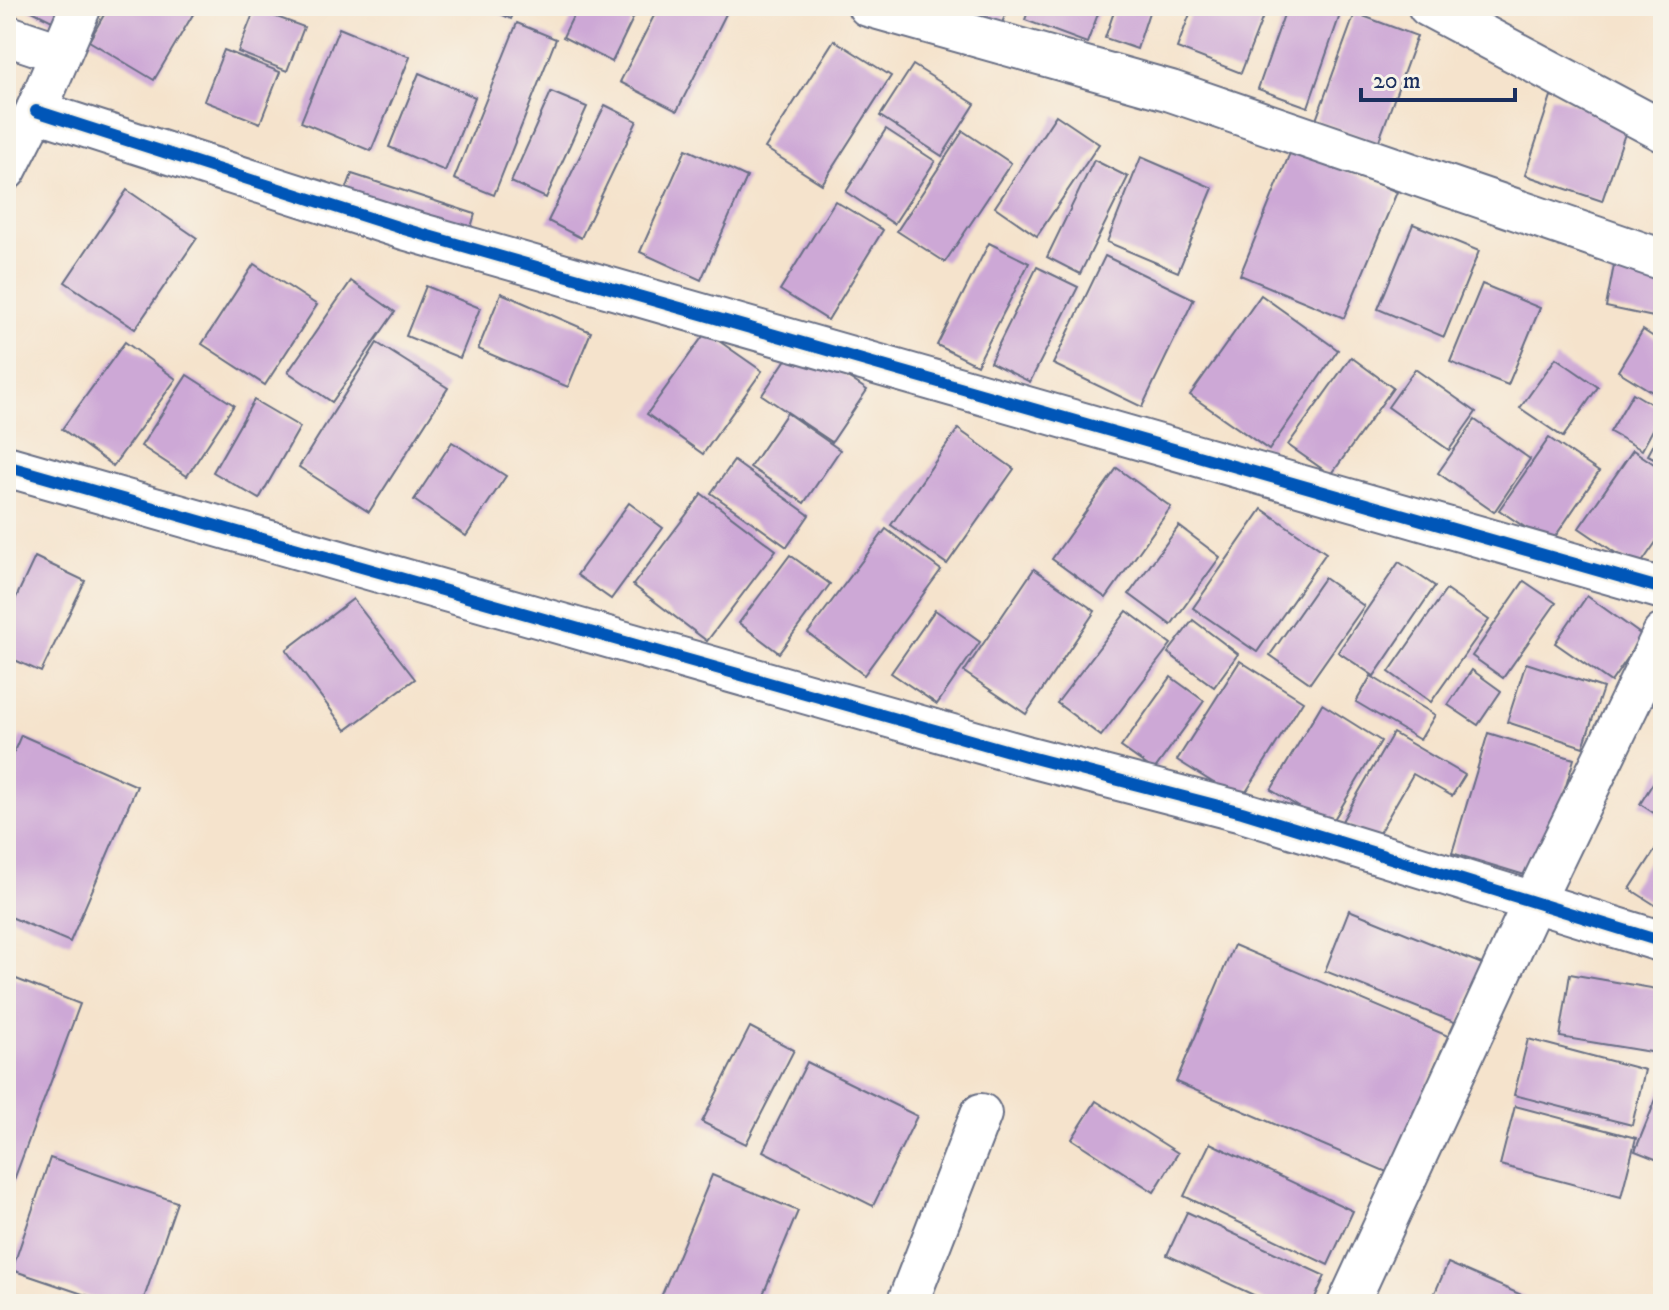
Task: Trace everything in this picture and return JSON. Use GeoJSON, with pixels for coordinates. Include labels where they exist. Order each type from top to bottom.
{"type":"FeatureCollection","features":[{"type":"Feature","properties":{"kind":"street"},"geometry":{"type":"LineString","coordinates":[[6,170],[36,111],[81,6]]}},
{"type":"Feature","properties":{"kind":"street"},"geometry":{"type":"LineString","coordinates":[[868,6],[1171,91],[1663,260]]}},
{"type":"Feature","properties":{"kind":"street"},"geometry":{"type":"LineString","coordinates":[[1428,6],[1663,131]]}},
{"type":"Feature","properties":{"kind":"street"},"geometry":{"type":"LineString","coordinates":[[6,35],[60,53]]}},
{"type":"Feature","properties":{"kind":"street"},"geometry":{"type":"LineString","coordinates":[[36,111],[404,229],[1663,589]]}},
{"type":"Feature","properties":{"kind":"street"},"geometry":{"type":"LineString","coordinates":[[6,466],[996,748],[1242,812],[1663,942]]}},
{"type":"Feature","properties":{"kind":"street"},"geometry":{"type":"LineString","coordinates":[[1348,1304],[1533,903],[1663,634]]}},
{"type":"Feature","properties":{"kind":"street"},"geometry":{"type":"LineString","coordinates":[[907,1304],[981,1114]]}},
{"type":"Feature","properties":{"kind":"building"},"geometry":{"type":"Polygon","coordinates":[[[22,6],[61,6],[54,22],[22,6]]]}},
{"type":"Feature","properties":{"kind":"building"},"geometry":{"type":"Polygon","coordinates":[[[109,6],[198,6],[154,80],[89,41],[109,6]]]}},
{"type":"Feature","properties":{"kind":"building"},"geometry":{"type":"Polygon","coordinates":[[[484,6],[517,6],[511,19],[484,6]]]}},
{"type":"Feature","properties":{"kind":"building"},"geometry":{"type":"Polygon","coordinates":[[[578,6],[639,6],[612,62],[563,37],[578,6]]]}},
{"type":"Feature","properties":{"kind":"building"},"geometry":{"type":"Polygon","coordinates":[[[659,6],[730,6],[677,111],[620,82],[659,6]]]}},
{"type":"Feature","properties":{"kind":"building"},"geometry":{"type":"Polygon","coordinates":[[[957,6],[1009,6],[1002,23],[957,6]]]}},
{"type":"Feature","properties":{"kind":"building"},"geometry":{"type":"Polygon","coordinates":[[[1030,6],[1101,6],[1087,43],[1025,20],[1030,6]]]}},
{"type":"Feature","properties":{"kind":"building"},"geometry":{"type":"Polygon","coordinates":[[[1116,6],[1151,6],[1137,49],[1105,38],[1116,6]]]}},
{"type":"Feature","properties":{"kind":"building"},"geometry":{"type":"Polygon","coordinates":[[[1193,6],[1267,6],[1241,73],[1177,48],[1193,6]]]}},
{"type":"Feature","properties":{"kind":"building"},"geometry":{"type":"Polygon","coordinates":[[[1287,6],[1343,6],[1308,107],[1258,89],[1287,6]]]}},
{"type":"Feature","properties":{"kind":"building"},"geometry":{"type":"Polygon","coordinates":[[[255,9],[304,27],[287,71],[238,52],[255,9]]]}},
{"type":"Feature","properties":{"kind":"building"},"geometry":{"type":"Polygon","coordinates":[[[1355,13],[1417,36],[1378,143],[1316,120],[1355,13]]]}},
{"type":"Feature","properties":{"kind":"building"},"geometry":{"type":"Polygon","coordinates":[[[517,23],[556,39],[494,195],[454,179],[517,23]]]}},
{"type":"Feature","properties":{"kind":"building"},"geometry":{"type":"Polygon","coordinates":[[[339,28],[410,57],[371,151],[301,122],[339,28]]]}},
{"type":"Feature","properties":{"kind":"building"},"geometry":{"type":"Polygon","coordinates":[[[834,40],[891,76],[822,184],[765,148],[834,40]]]}},
{"type":"Feature","properties":{"kind":"building"},"geometry":{"type":"Polygon","coordinates":[[[224,50],[280,72],[260,123],[204,101],[224,50]]]}},
{"type":"Feature","properties":{"kind":"building"},"geometry":{"type":"Polygon","coordinates":[[[913,65],[975,104],[942,156],[880,116],[913,65]]]}},
{"type":"Feature","properties":{"kind":"building"},"geometry":{"type":"Polygon","coordinates":[[[419,73],[475,97],[445,171],[389,147],[419,73]]]}},
{"type":"Feature","properties":{"kind":"building"},"geometry":{"type":"Polygon","coordinates":[[[551,92],[587,107],[546,198],[511,182],[551,92]]]}},
{"type":"Feature","properties":{"kind":"building"},"geometry":{"type":"Polygon","coordinates":[[[1551,96],[1629,122],[1602,201],[1525,175],[1551,96]]]}},
{"type":"Feature","properties":{"kind":"building"},"geometry":{"type":"Polygon","coordinates":[[[605,105],[637,121],[581,238],[548,221],[605,105]]]}},
{"type":"Feature","properties":{"kind":"building"},"geometry":{"type":"Polygon","coordinates":[[[1056,115],[1099,144],[1037,236],[995,207],[1056,115]]]}},
{"type":"Feature","properties":{"kind":"building"},"geometry":{"type":"Polygon","coordinates":[[[886,129],[935,161],[894,224],[846,192],[886,129]]]}},
{"type":"Feature","properties":{"kind":"building"},"geometry":{"type":"Polygon","coordinates":[[[963,131],[1011,163],[945,262],[897,231],[963,131]]]}},
{"type":"Feature","properties":{"kind":"building"},"geometry":{"type":"Polygon","coordinates":[[[1292,148],[1397,192],[1344,318],[1240,275],[1292,148]]]}},
{"type":"Feature","properties":{"kind":"building"},"geometry":{"type":"Polygon","coordinates":[[[686,149],[747,177],[701,280],[640,252],[686,149]]]}},
{"type":"Feature","properties":{"kind":"building"},"geometry":{"type":"Polygon","coordinates":[[[1141,157],[1213,188],[1178,272],[1107,242],[1141,157]]]}},
{"type":"Feature","properties":{"kind":"building"},"geometry":{"type":"Polygon","coordinates":[[[1094,160],[1128,177],[1080,274],[1047,257],[1094,160]]]}},
{"type":"Feature","properties":{"kind":"building"},"geometry":{"type":"Polygon","coordinates":[[[352,174],[475,214],[469,234],[345,193],[352,174]]]}},
{"type":"Feature","properties":{"kind":"building"},"geometry":{"type":"Polygon","coordinates":[[[127,190],[197,238],[135,329],[65,282],[127,190]]]}},
{"type":"Feature","properties":{"kind":"building"},"geometry":{"type":"Polygon","coordinates":[[[835,201],[883,230],[828,320],[780,290],[835,201]]]}},
{"type":"Feature","properties":{"kind":"building"},"geometry":{"type":"Polygon","coordinates":[[[1413,224],[1479,251],[1444,337],[1378,309],[1413,224]]]}},
{"type":"Feature","properties":{"kind":"building"},"geometry":{"type":"Polygon","coordinates":[[[989,243],[1029,263],[977,365],[937,345],[989,243]]]}},
{"type":"Feature","properties":{"kind":"building"},"geometry":{"type":"Polygon","coordinates":[[[1105,256],[1194,299],[1142,407],[1053,364],[1105,256]]]}},
{"type":"Feature","properties":{"kind":"building"},"geometry":{"type":"Polygon","coordinates":[[[254,264],[317,305],[265,385],[202,344],[254,264]]]}},
{"type":"Feature","properties":{"kind":"building"},"geometry":{"type":"Polygon","coordinates":[[[1614,265],[1663,276],[1663,319],[1606,307],[1614,265]]]}},
{"type":"Feature","properties":{"kind":"building"},"geometry":{"type":"Polygon","coordinates":[[[1037,267],[1078,287],[1030,382],[990,362],[1037,267]]]}},
{"type":"Feature","properties":{"kind":"building"},"geometry":{"type":"Polygon","coordinates":[[[351,281],[395,312],[332,402],[288,372],[351,281]]]}},
{"type":"Feature","properties":{"kind":"building"},"geometry":{"type":"Polygon","coordinates":[[[1482,284],[1540,308],[1508,385],[1450,362],[1482,284]]]}},
{"type":"Feature","properties":{"kind":"building"},"geometry":{"type":"Polygon","coordinates":[[[426,286],[480,308],[460,358],[406,336],[426,286]]]}},
{"type":"Feature","properties":{"kind":"building"},"geometry":{"type":"Polygon","coordinates":[[[501,293],[591,332],[568,387],[478,349],[501,293]]]}},
{"type":"Feature","properties":{"kind":"building"},"geometry":{"type":"Polygon","coordinates":[[[1261,295],[1338,350],[1269,450],[1190,395],[1261,295]]]}},
{"type":"Feature","properties":{"kind":"building"},"geometry":{"type":"Polygon","coordinates":[[[1643,330],[1663,343],[1663,389],[1659,396],[1618,371],[1643,330]]]}},
{"type":"Feature","properties":{"kind":"building"},"geometry":{"type":"Polygon","coordinates":[[[706,332],[762,371],[703,454],[647,414],[706,332]]]}},
{"type":"Feature","properties":{"kind":"building"},"geometry":{"type":"Polygon","coordinates":[[[125,342],[176,379],[113,466],[62,429],[125,342]]]}},
{"type":"Feature","properties":{"kind":"building"},"geometry":{"type":"Polygon","coordinates":[[[377,343],[448,388],[369,512],[299,467],[377,343]]]}},
{"type":"Feature","properties":{"kind":"building"},"geometry":{"type":"Polygon","coordinates":[[[797,343],[867,390],[832,442],[762,395],[797,343]]]}},
{"type":"Feature","properties":{"kind":"building"},"geometry":{"type":"Polygon","coordinates":[[[1351,357],[1393,388],[1331,475],[1288,445],[1351,357]]]}},
{"type":"Feature","properties":{"kind":"building"},"geometry":{"type":"Polygon","coordinates":[[[1556,358],[1598,387],[1563,437],[1520,408],[1556,358]]]}},
{"type":"Feature","properties":{"kind":"building"},"geometry":{"type":"Polygon","coordinates":[[[1415,369],[1476,412],[1449,450],[1388,407],[1415,369]]]}},
{"type":"Feature","properties":{"kind":"building"},"geometry":{"type":"Polygon","coordinates":[[[187,375],[234,405],[187,476],[141,446],[187,375]]]}},
{"type":"Feature","properties":{"kind":"building"},"geometry":{"type":"Polygon","coordinates":[[[1633,393],[1663,411],[1642,450],[1610,432],[1633,393]]]}},
{"type":"Feature","properties":{"kind":"building"},"geometry":{"type":"Polygon","coordinates":[[[254,400],[300,427],[259,499],[213,472],[254,400]]]}},
{"type":"Feature","properties":{"kind":"building"},"geometry":{"type":"Polygon","coordinates":[[[787,413],[840,450],[804,503],[750,467],[787,413]]]}},
{"type":"Feature","properties":{"kind":"building"},"geometry":{"type":"Polygon","coordinates":[[[1475,420],[1530,459],[1494,512],[1438,473],[1475,420]]]}},
{"type":"Feature","properties":{"kind":"building"},"geometry":{"type":"Polygon","coordinates":[[[1663,427],[1663,463],[1648,455],[1663,427]]]}},
{"type":"Feature","properties":{"kind":"building"},"geometry":{"type":"Polygon","coordinates":[[[958,429],[1014,469],[947,564],[891,525],[958,429]]]}},
{"type":"Feature","properties":{"kind":"building"},"geometry":{"type":"Polygon","coordinates":[[[1549,438],[1599,472],[1550,544],[1499,510],[1549,438]]]}},
{"type":"Feature","properties":{"kind":"building"},"geometry":{"type":"Polygon","coordinates":[[[452,442],[506,476],[466,536],[414,500],[452,442]]]}},
{"type":"Feature","properties":{"kind":"building"},"geometry":{"type":"Polygon","coordinates":[[[1633,450],[1663,470],[1663,532],[1638,568],[1579,528],[1633,450]]]}},
{"type":"Feature","properties":{"kind":"building"},"geometry":{"type":"Polygon","coordinates":[[[734,461],[809,515],[787,547],[711,493],[734,461]]]}},
{"type":"Feature","properties":{"kind":"building"},"geometry":{"type":"Polygon","coordinates":[[[1117,468],[1171,507],[1106,598],[1052,559],[1117,468]]]}},
{"type":"Feature","properties":{"kind":"building"},"geometry":{"type":"Polygon","coordinates":[[[702,494],[776,550],[707,641],[633,585],[702,494]]]}},
{"type":"Feature","properties":{"kind":"building"},"geometry":{"type":"Polygon","coordinates":[[[629,503],[663,528],[611,599],[577,575],[629,503]]]}},
{"type":"Feature","properties":{"kind":"building"},"geometry":{"type":"Polygon","coordinates":[[[1262,509],[1326,553],[1257,652],[1193,608],[1262,509]]]}},
{"type":"Feature","properties":{"kind":"building"},"geometry":{"type":"Polygon","coordinates":[[[1179,526],[1220,557],[1171,625],[1129,594],[1179,526]]]}},
{"type":"Feature","properties":{"kind":"building"},"geometry":{"type":"Polygon","coordinates":[[[886,529],[941,570],[864,675],[808,633],[886,529]]]}},
{"type":"Feature","properties":{"kind":"building"},"geometry":{"type":"Polygon","coordinates":[[[790,555],[830,584],[779,653],[739,623],[790,555]]]}},
{"type":"Feature","properties":{"kind":"building"},"geometry":{"type":"Polygon","coordinates":[[[35,557],[85,581],[41,672],[6,656],[6,619],[35,557]]]}},
{"type":"Feature","properties":{"kind":"building"},"geometry":{"type":"Polygon","coordinates":[[[1399,562],[1435,586],[1374,676],[1338,652],[1399,562]]]}},
{"type":"Feature","properties":{"kind":"building"},"geometry":{"type":"Polygon","coordinates":[[[1034,569],[1095,611],[1026,714],[964,672],[1034,569]]]}},
{"type":"Feature","properties":{"kind":"building"},"geometry":{"type":"Polygon","coordinates":[[[1324,578],[1364,606],[1310,683],[1270,655],[1324,578]]]}},
{"type":"Feature","properties":{"kind":"building"},"geometry":{"type":"Polygon","coordinates":[[[1524,581],[1556,603],[1503,678],[1472,656],[1524,581]]]}},
{"type":"Feature","properties":{"kind":"building"},"geometry":{"type":"Polygon","coordinates":[[[1446,590],[1489,620],[1431,702],[1389,672],[1446,590]]]}},
{"type":"Feature","properties":{"kind":"building"},"geometry":{"type":"Polygon","coordinates":[[[1587,596],[1643,636],[1611,682],[1555,643],[1587,596]]]}},
{"type":"Feature","properties":{"kind":"building"},"geometry":{"type":"Polygon","coordinates":[[[353,599],[415,679],[346,730],[286,650],[353,599]]]}},
{"type":"Feature","properties":{"kind":"building"},"geometry":{"type":"Polygon","coordinates":[[[935,610],[980,642],[937,704],[891,673],[935,610]]]}},
{"type":"Feature","properties":{"kind":"building"},"geometry":{"type":"Polygon","coordinates":[[[1127,611],[1171,644],[1101,736],[1057,703],[1127,611]]]}},
{"type":"Feature","properties":{"kind":"building"},"geometry":{"type":"Polygon","coordinates":[[[1193,620],[1238,654],[1214,687],[1168,653],[1193,620]]]}},
{"type":"Feature","properties":{"kind":"building"},"geometry":{"type":"Polygon","coordinates":[[[1240,661],[1303,701],[1241,800],[1177,760],[1240,661]]]}},
{"type":"Feature","properties":{"kind":"building"},"geometry":{"type":"Polygon","coordinates":[[[1526,663],[1603,688],[1583,747],[1507,722],[1526,663]]]}},
{"type":"Feature","properties":{"kind":"building"},"geometry":{"type":"Polygon","coordinates":[[[1472,670],[1501,691],[1478,725],[1448,705],[1472,670]]]}},
{"type":"Feature","properties":{"kind":"building"},"geometry":{"type":"Polygon","coordinates":[[[1371,676],[1435,715],[1420,740],[1356,702],[1371,676]]]}},
{"type":"Feature","properties":{"kind":"building"},"geometry":{"type":"Polygon","coordinates":[[[1171,677],[1204,701],[1154,770],[1121,747],[1171,677]]]}},
{"type":"Feature","properties":{"kind":"building"},"geometry":{"type":"Polygon","coordinates":[[[1322,704],[1381,741],[1330,826],[1271,790],[1322,704]]]}},
{"type":"Feature","properties":{"kind":"building"},"geometry":{"type":"Polygon","coordinates":[[[1393,733],[1465,775],[1452,796],[1413,774],[1375,840],[1342,821],[1393,733]]]}},
{"type":"Feature","properties":{"kind":"building"},"geometry":{"type":"Polygon","coordinates":[[[1488,733],[1574,759],[1538,879],[1452,853],[1488,733]]]}},
{"type":"Feature","properties":{"kind":"building"},"geometry":{"type":"Polygon","coordinates":[[[21,735],[137,786],[70,942],[6,915],[6,770],[21,735]]]}},
{"type":"Feature","properties":{"kind":"building"},"geometry":{"type":"Polygon","coordinates":[[[1663,767],[1663,819],[1640,804],[1663,767]]]}},
{"type":"Feature","properties":{"kind":"building"},"geometry":{"type":"Polygon","coordinates":[[[1663,838],[1663,910],[1630,889],[1663,838]]]}},
{"type":"Feature","properties":{"kind":"building"},"geometry":{"type":"Polygon","coordinates":[[[1349,910],[1482,964],[1459,1024],[1325,971],[1349,910]]]}},
{"type":"Feature","properties":{"kind":"building"},"geometry":{"type":"Polygon","coordinates":[[[1234,945],[1448,1036],[1389,1173],[1176,1082],[1234,945]]]}},
{"type":"Feature","properties":{"kind":"building"},"geometry":{"type":"Polygon","coordinates":[[[1570,974],[1663,990],[1663,1054],[1560,1037],[1570,974]]]}},
{"type":"Feature","properties":{"kind":"building"},"geometry":{"type":"Polygon","coordinates":[[[6,975],[80,1004],[6,1201],[6,975]]]}},
{"type":"Feature","properties":{"kind":"building"},"geometry":{"type":"Polygon","coordinates":[[[750,1027],[794,1050],[746,1144],[702,1122],[750,1027]]]}},
{"type":"Feature","properties":{"kind":"building"},"geometry":{"type":"Polygon","coordinates":[[[1528,1039],[1645,1070],[1632,1125],[1514,1095],[1528,1039]]]}},
{"type":"Feature","properties":{"kind":"building"},"geometry":{"type":"Polygon","coordinates":[[[807,1062],[917,1116],[873,1206],[763,1151],[807,1062]]]}},
{"type":"Feature","properties":{"kind":"building"},"geometry":{"type":"Polygon","coordinates":[[[1663,1082],[1663,1162],[1635,1151],[1663,1082]]]}},
{"type":"Feature","properties":{"kind":"building"},"geometry":{"type":"Polygon","coordinates":[[[1096,1101],[1178,1153],[1154,1192],[1072,1139],[1096,1101]]]}},
{"type":"Feature","properties":{"kind":"building"},"geometry":{"type":"Polygon","coordinates":[[[1515,1106],[1636,1138],[1621,1197],[1500,1165],[1515,1106]]]}},
{"type":"Feature","properties":{"kind":"building"},"geometry":{"type":"Polygon","coordinates":[[[1210,1143],[1353,1211],[1328,1265],[1184,1196],[1210,1143]]]}},
{"type":"Feature","properties":{"kind":"building"},"geometry":{"type":"Polygon","coordinates":[[[50,1158],[177,1202],[142,1304],[112,1304],[12,1270],[50,1158]]]}},
{"type":"Feature","properties":{"kind":"building"},"geometry":{"type":"Polygon","coordinates":[[[712,1175],[798,1211],[759,1304],[658,1304],[712,1175]]]}},
{"type":"Feature","properties":{"kind":"building"},"geometry":{"type":"Polygon","coordinates":[[[1187,1212],[1325,1276],[1312,1304],[1273,1304],[1167,1255],[1187,1212]]]}},
{"type":"Feature","properties":{"kind":"building"},"geometry":{"type":"Polygon","coordinates":[[[1448,1263],[1542,1304],[1430,1304],[1448,1263]]]}},
{"type":"Feature","properties":{"kind":"cycle path"},"geometry":{"type":"LineString","coordinates":[[36,111],[404,229],[1663,589]]}},
{"type":"Feature","properties":{"kind":"cycle path"},"geometry":{"type":"LineString","coordinates":[[6,466],[1026,756],[1242,812],[1663,942]]}}]}
